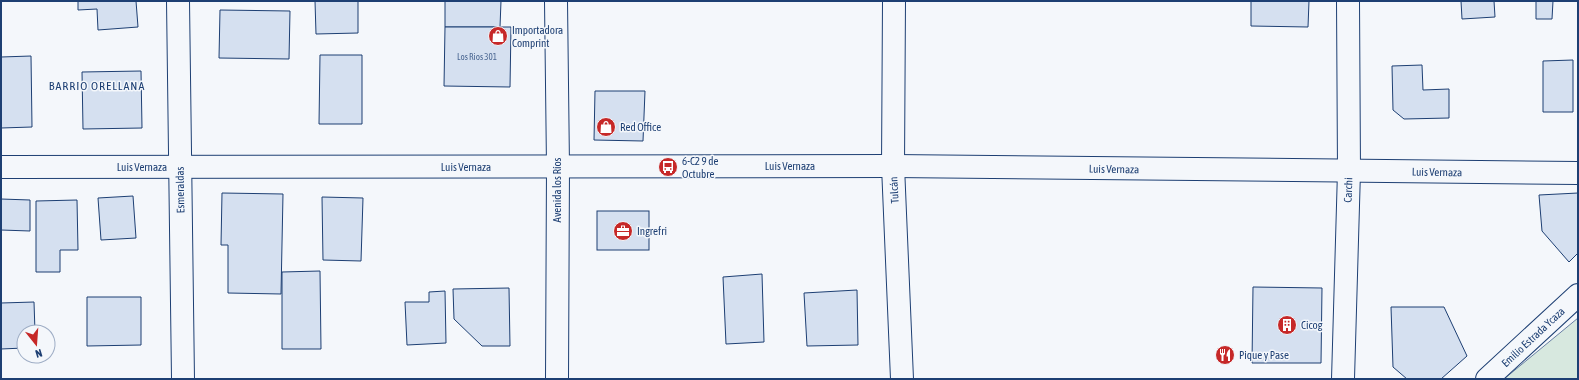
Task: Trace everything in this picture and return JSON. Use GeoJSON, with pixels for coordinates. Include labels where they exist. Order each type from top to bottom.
{"type":"FeatureCollection","features":[{"type":"Feature","properties":{"kind":"street","name":"Esmeraldas"},"geometry":{"type":"LineString","coordinates":[[178,1],[183,379]]}},
{"type":"Feature","properties":{"kind":"street","name":"Avenida los Ríos"},"geometry":{"type":"LineString","coordinates":[[556,1],[558,167],[557,379]]}},
{"type":"Feature","properties":{"kind":"street","name":"Tulcán"},"geometry":{"type":"LineString","coordinates":[[894,1],[893,166],[902,379]]}},
{"type":"Feature","properties":{"kind":"street","name":"Carchi"},"geometry":{"type":"LineString","coordinates":[[1343,379],[1349,171],[1348,1]]}},
{"type":"Feature","properties":{"kind":"street","name":"Luis Vernaza"},"geometry":{"type":"LineString","coordinates":[[1,168],[893,166],[1578,173]]}},
{"type":"Feature","properties":{"kind":"street","name":"Emilio Estrada Ycaza"},"geometry":{"type":"LineString","coordinates":[[1487,379],[1578,295]]}},
{"type":"Feature","properties":{"kind":"shaded area"},"geometry":{"type":"Polygon","coordinates":[[[1578,318],[1578,379],[1504,379],[1578,318]]]}},
{"type":"Feature","properties":{"kind":"building"},"geometry":{"type":"Polygon","coordinates":[[[78,1],[136,1],[138,27],[98,30],[97,9],[78,10],[78,1]]]}},
{"type":"Feature","properties":{"kind":"building"},"geometry":{"type":"Polygon","coordinates":[[[315,1],[358,1],[358,33],[316,34],[315,1]]]}},
{"type":"Feature","properties":{"kind":"building"},"geometry":{"type":"Polygon","coordinates":[[[445,1],[501,1],[500,27],[445,27],[445,1]]]}},
{"type":"Feature","properties":{"kind":"building"},"geometry":{"type":"Polygon","coordinates":[[[1251,1],[1309,1],[1308,27],[1251,26],[1251,1]]]}},
{"type":"Feature","properties":{"kind":"building"},"geometry":{"type":"Polygon","coordinates":[[[1461,1],[1494,1],[1495,17],[1462,19],[1461,1]]]}},
{"type":"Feature","properties":{"kind":"building"},"geometry":{"type":"Polygon","coordinates":[[[1536,1],[1553,1],[1552,19],[1536,19],[1536,1]]]}},
{"type":"Feature","properties":{"kind":"building"},"geometry":{"type":"Polygon","coordinates":[[[220,10],[290,11],[289,59],[219,58],[220,10]]]}},
{"type":"Feature","properties":{"kind":"building"},"geometry":{"type":"Polygon","coordinates":[[[445,27],[511,27],[510,87],[444,86],[445,27]]]}},
{"type":"Feature","properties":{"kind":"building"},"geometry":{"type":"Polygon","coordinates":[[[320,55],[362,55],[362,124],[319,124],[320,55]]]}},
{"type":"Feature","properties":{"kind":"building"},"geometry":{"type":"Polygon","coordinates":[[[31,56],[32,127],[1,128],[1,57],[31,56]]]}},
{"type":"Feature","properties":{"kind":"building"},"geometry":{"type":"Polygon","coordinates":[[[1573,60],[1573,112],[1543,112],[1543,61],[1573,60]]]}},
{"type":"Feature","properties":{"kind":"building"},"geometry":{"type":"Polygon","coordinates":[[[1422,65],[1423,90],[1449,89],[1449,118],[1404,119],[1393,110],[1392,66],[1422,65]]]}},
{"type":"Feature","properties":{"kind":"building"},"geometry":{"type":"Polygon","coordinates":[[[141,71],[142,128],[83,129],[82,72],[141,71]]]}},
{"type":"Feature","properties":{"kind":"building"},"geometry":{"type":"Polygon","coordinates":[[[595,91],[645,91],[643,141],[594,140],[595,91]]]}},
{"type":"Feature","properties":{"kind":"building"},"geometry":{"type":"Polygon","coordinates":[[[222,193],[283,194],[281,294],[228,293],[228,245],[221,245],[222,193]]]}},
{"type":"Feature","properties":{"kind":"building"},"geometry":{"type":"Polygon","coordinates":[[[1578,193],[1578,253],[1569,262],[1542,231],[1539,195],[1578,193]]]}},
{"type":"Feature","properties":{"kind":"building"},"geometry":{"type":"Polygon","coordinates":[[[133,196],[136,238],[101,240],[98,198],[133,196]]]}},
{"type":"Feature","properties":{"kind":"building"},"geometry":{"type":"Polygon","coordinates":[[[322,197],[363,198],[361,261],[323,260],[322,197]]]}},
{"type":"Feature","properties":{"kind":"building"},"geometry":{"type":"Polygon","coordinates":[[[1,199],[30,200],[30,231],[1,230],[1,199]]]}},
{"type":"Feature","properties":{"kind":"building"},"geometry":{"type":"Polygon","coordinates":[[[77,200],[78,250],[60,250],[60,272],[36,272],[36,201],[77,200]]]}},
{"type":"Feature","properties":{"kind":"building","name":"Ingrefri"},"geometry":{"type":"Polygon","coordinates":[[[597,211],[649,211],[649,250],[597,250],[597,211]]]}},
{"type":"Feature","properties":{"kind":"building"},"geometry":{"type":"Polygon","coordinates":[[[320,271],[321,349],[282,349],[282,272],[320,271]]]}},
{"type":"Feature","properties":{"kind":"building"},"geometry":{"type":"Polygon","coordinates":[[[762,274],[764,342],[726,344],[723,277],[762,274]]]}},
{"type":"Feature","properties":{"kind":"building","name":"Cicog"},"geometry":{"type":"Polygon","coordinates":[[[1253,287],[1322,288],[1321,363],[1252,363],[1253,287]]]}},
{"type":"Feature","properties":{"kind":"building"},"geometry":{"type":"Polygon","coordinates":[[[509,288],[510,346],[482,346],[454,319],[453,289],[509,288]]]}},
{"type":"Feature","properties":{"kind":"building"},"geometry":{"type":"Polygon","coordinates":[[[857,290],[858,345],[807,346],[804,293],[857,290]]]}},
{"type":"Feature","properties":{"kind":"building"},"geometry":{"type":"Polygon","coordinates":[[[445,291],[446,343],[407,345],[405,302],[429,302],[429,292],[445,291]]]}},
{"type":"Feature","properties":{"kind":"building"},"geometry":{"type":"Polygon","coordinates":[[[87,297],[141,297],[141,345],[87,346],[87,297]]]}},
{"type":"Feature","properties":{"kind":"building"},"geometry":{"type":"Polygon","coordinates":[[[34,302],[35,324],[16,324],[16,348],[1,349],[1,303],[34,302]]]}},
{"type":"Feature","properties":{"kind":"building"},"geometry":{"type":"Polygon","coordinates":[[[1391,307],[1444,307],[1467,356],[1441,379],[1407,379],[1393,367],[1391,307]]]}},
{"type":"Feature","properties":{"kind":"place","name":"Importadora Comprint"},"geometry":{"type":"Point","coordinates":[498,36]}},
{"type":"Feature","properties":{"kind":"place","name":"Red Office"},"geometry":{"type":"Point","coordinates":[606,127]}},
{"type":"Feature","properties":{"kind":"place","name":"6-C2 9 de Octubre"},"geometry":{"type":"Point","coordinates":[668,167]}},
{"type":"Feature","properties":{"kind":"place","name":"Ingrefri"},"geometry":{"type":"Point","coordinates":[623,231]}},
{"type":"Feature","properties":{"kind":"place","name":"Cicog"},"geometry":{"type":"Point","coordinates":[1287,325]}},
{"type":"Feature","properties":{"kind":"place","name":"Pique y Pase"},"geometry":{"type":"Point","coordinates":[1225,355]}},
{"type":"Feature","properties":{"kind":"district","name":"BARRIO ORELLANA"},"geometry":{"type":"Point","coordinates":[97,86]}}]}
